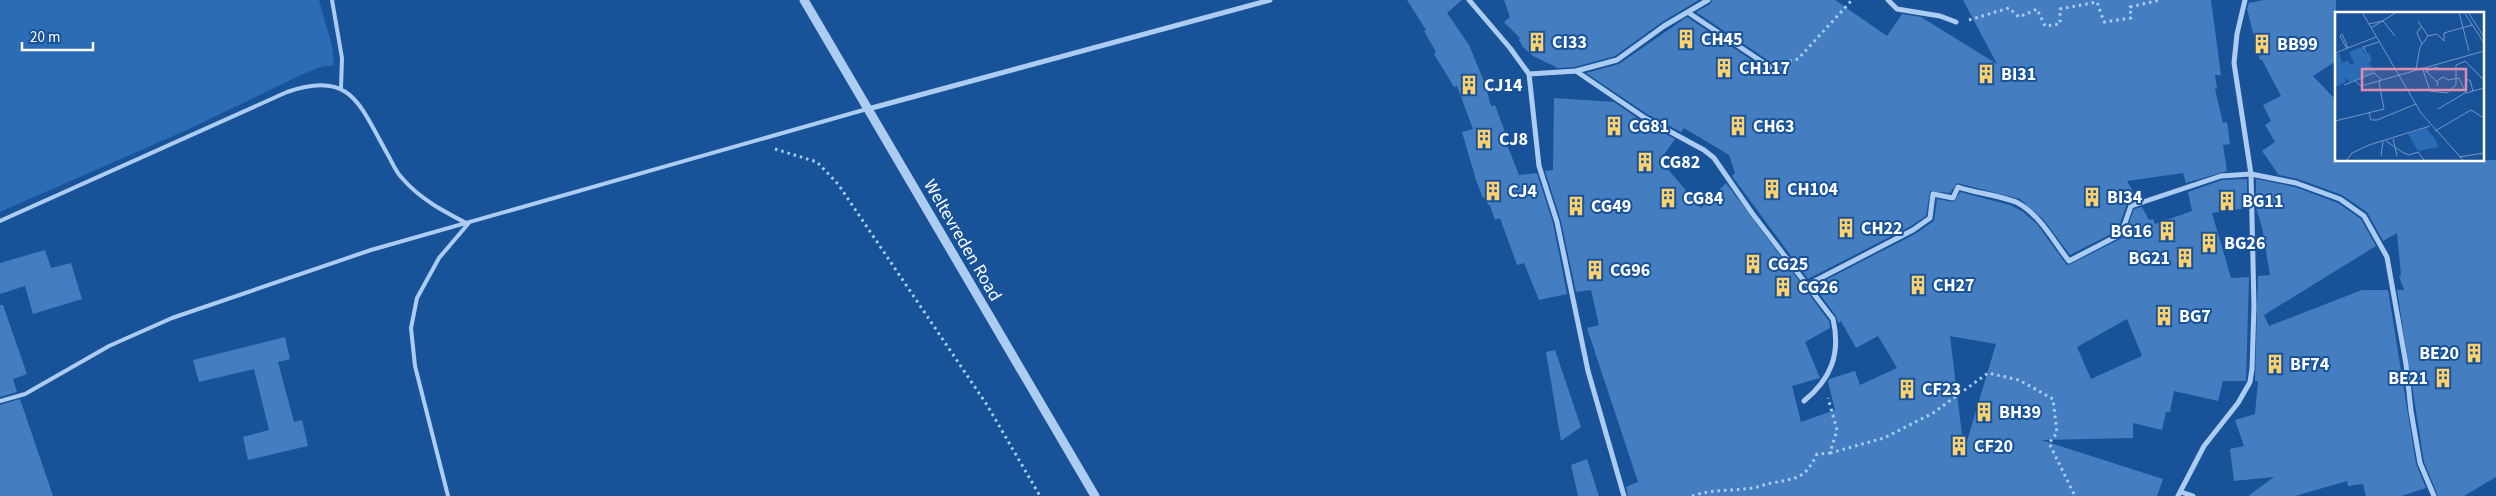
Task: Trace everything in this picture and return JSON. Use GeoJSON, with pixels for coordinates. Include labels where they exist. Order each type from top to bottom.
{"type":"FeatureCollection","features":[{"type":"Feature","properties":{"kind":"street","name":"Weltevreden Road"},"geometry":{"type":"LineString","coordinates":[[804,0],[1095,496]]}},
{"type":"Feature","properties":{"kind":"street"},"geometry":{"type":"LineString","coordinates":[[868,109],[1270,0]]}},
{"type":"Feature","properties":{"kind":"street"},"geometry":{"type":"LineString","coordinates":[[1469,0],[1510,48],[1529,74],[1539,166],[1557,222],[1588,371],[1624,496]]}},
{"type":"Feature","properties":{"kind":"street"},"geometry":{"type":"LineString","coordinates":[[1529,74],[1576,71],[1617,60],[1664,26],[1689,13],[1708,0]]}},
{"type":"Feature","properties":{"kind":"street"},"geometry":{"type":"LineString","coordinates":[[1888,0],[1897,9],[1940,16],[1956,22]]}},
{"type":"Feature","properties":{"kind":"street"},"geometry":{"type":"LineString","coordinates":[[2193,496],[2180,494],[2204,446],[2238,403],[2250,382],[2254,306],[2251,174],[2234,63],[2237,34],[2245,0]]}},
{"type":"Feature","properties":{"kind":"street"},"geometry":{"type":"LineString","coordinates":[[1689,13],[1770,67]]}},
{"type":"Feature","properties":{"kind":"street"},"geometry":{"type":"LineString","coordinates":[[1576,71],[1645,118],[1704,150],[1714,158],[1832,319],[1836,331],[1834,361],[1821,387],[1804,401]]}},
{"type":"Feature","properties":{"kind":"street"},"geometry":{"type":"LineString","coordinates":[[1807,285],[1914,230],[1930,218],[1933,194],[1953,198],[1958,187],[1977,194],[2016,202],[2031,212],[2069,261],[2121,234],[2131,206],[2221,176],[2251,174],[2296,183],[2340,199],[2364,216],[2387,257],[2406,364],[2411,411],[2420,464],[2434,496]]}},
{"type":"Feature","properties":{"kind":"lane"},"geometry":{"type":"LineString","coordinates":[[332,0],[342,58],[341,88]]}},
{"type":"Feature","properties":{"kind":"lane"},"geometry":{"type":"LineString","coordinates":[[0,221],[287,92],[306,85],[322,83],[341,88],[358,104],[401,177],[428,203],[468,224]]}},
{"type":"Feature","properties":{"kind":"lane"},"geometry":{"type":"LineString","coordinates":[[0,401],[25,394],[109,346],[172,318],[371,250],[868,109]]}},
{"type":"Feature","properties":{"kind":"lane"},"geometry":{"type":"LineString","coordinates":[[448,496],[415,366],[411,328],[417,298],[439,258],[468,224]]}},
{"type":"Feature","properties":{"kind":"path"},"geometry":{"type":"LineString","coordinates":[[1770,67],[1798,59],[1852,0]]}},
{"type":"Feature","properties":{"kind":"path"},"geometry":{"type":"LineString","coordinates":[[1956,22],[1972,20],[2009,8],[2019,17],[2037,9],[2045,26],[2060,24],[2060,9],[2097,2],[2104,22],[2131,18],[2130,7],[2160,0]]}},
{"type":"Feature","properties":{"kind":"path"},"geometry":{"type":"LineString","coordinates":[[754,140],[783,153],[817,162],[838,184],[987,405],[1040,496]]}},
{"type":"Feature","properties":{"kind":"path"},"geometry":{"type":"LineString","coordinates":[[1692,496],[1708,490],[1755,488],[1770,483],[1793,480],[1810,468],[1817,454],[1830,453],[1884,438],[1933,413],[1988,373],[2019,380],[2053,399],[2057,433],[2049,443],[2075,496]]}},
{"type":"Feature","properties":{"kind":"path"},"geometry":{"type":"LineString","coordinates":[[1821,387],[1828,396],[1837,430],[1830,453]]}},
{"type":"Feature","properties":{"kind":"shaded area"},"geometry":{"type":"Polygon","coordinates":[[[0,0],[319,0],[332,46],[334,65],[320,67],[301,75],[189,129],[0,212],[0,0]]]}},
{"type":"Feature","properties":{"kind":"building"},"geometry":{"type":"Polygon","coordinates":[[[1407,0],[1462,0],[1447,13],[1469,45],[1485,84],[1491,106],[1495,105],[1505,132],[1502,132],[1519,175],[1537,173],[1553,223],[1567,294],[1539,300],[1524,263],[1517,265],[1500,218],[1495,220],[1490,205],[1488,205],[1486,197],[1483,198],[1476,180],[1462,132],[1473,129],[1457,86],[1454,87],[1434,54],[1436,52],[1424,31],[1426,30],[1407,0]]]}},
{"type":"Feature","properties":{"kind":"building"},"geometry":{"type":"Polygon","coordinates":[[[1504,0],[1699,0],[1662,22],[1615,56],[1575,67],[1558,68],[1533,56],[1523,47],[1519,40],[1520,38],[1504,22],[1510,17],[1504,0]]]}},
{"type":"Feature","properties":{"kind":"building"},"geometry":{"type":"Polygon","coordinates":[[[1712,0],[1835,0],[1887,36],[1902,14],[1921,17],[1997,64],[1963,0],[2211,0],[2221,75],[2215,75],[2217,88],[2215,89],[2223,123],[2227,122],[2230,144],[2223,145],[2227,171],[2186,183],[2183,173],[2127,181],[2137,199],[2127,204],[2117,231],[2070,255],[2043,219],[2020,199],[1957,183],[1950,193],[1930,191],[1926,216],[1911,226],[1808,279],[1732,176],[1735,173],[1729,155],[1684,128],[1681,132],[1647,114],[1586,73],[1619,64],[1687,17],[1768,71],[1772,71],[1774,67],[1772,63],[1696,12],[1710,4],[1712,0]]]}},
{"type":"Feature","properties":{"kind":"building"},"geometry":{"type":"Polygon","coordinates":[[[2264,0],[2336,0],[2335,62],[2313,76],[2335,99],[2335,161],[2496,160],[2496,477],[2464,496],[2438,496],[2424,462],[2397,290],[2404,290],[2399,276],[2401,275],[2397,233],[2383,241],[2367,212],[2342,195],[2298,179],[2275,174],[2278,174],[2262,151],[2275,142],[2265,125],[2271,121],[2263,105],[2281,96],[2262,60],[2260,60],[2247,9],[2249,3],[2264,0]]]}},
{"type":"Feature","properties":{"kind":"building"},"geometry":{"type":"Polygon","coordinates":[[[1554,98],[1614,102],[1643,122],[1675,139],[1660,160],[1701,208],[1726,183],[1829,321],[1830,328],[1805,342],[1820,378],[1792,386],[1801,422],[1835,410],[1828,382],[1829,379],[1855,371],[1860,385],[1897,368],[1878,336],[1856,348],[1841,321],[1838,323],[1836,316],[1814,286],[1915,234],[1934,221],[1937,199],[1954,202],[1960,192],[2010,205],[2023,212],[2037,224],[2066,264],[2069,265],[2124,237],[2134,209],[2142,207],[2149,220],[2153,219],[2155,224],[2192,211],[2188,192],[2222,180],[2247,179],[2247,208],[2212,213],[2231,278],[2249,277],[2246,381],[2223,381],[2218,401],[2174,391],[2170,412],[2166,412],[2162,430],[2133,423],[2133,438],[2041,440],[2163,479],[2157,496],[1628,496],[1626,487],[1638,482],[1587,328],[1599,325],[1591,290],[1576,292],[1561,221],[1545,171],[1553,170],[1554,98]],[[2127,319],[2077,347],[2091,379],[2142,356],[2127,319]],[[1950,336],[1964,451],[1996,344],[1950,336]]]}},
{"type":"Feature","properties":{"kind":"building"},"geometry":{"type":"Polygon","coordinates":[[[2256,179],[2295,187],[2338,203],[2361,219],[2376,246],[2264,315],[2269,326],[2362,290],[2388,290],[2416,464],[2426,488],[2401,496],[2366,496],[2363,484],[2348,486],[2347,481],[2295,496],[2248,496],[2274,477],[2234,481],[2230,449],[2244,446],[2235,420],[2255,414],[2258,381],[2255,381],[2258,276],[2270,275],[2262,227],[2256,208],[2256,179]]]}},
{"type":"Feature","properties":{"kind":"building"},"geometry":{"type":"Polygon","coordinates":[[[45,250],[51,268],[71,263],[82,299],[33,314],[25,286],[0,294],[0,263],[45,250]]]}},
{"type":"Feature","properties":{"kind":"building"},"geometry":{"type":"Polygon","coordinates":[[[0,305],[3,305],[27,374],[13,379],[17,392],[0,397],[0,305]]]}},
{"type":"Feature","properties":{"kind":"building"},"geometry":{"type":"Polygon","coordinates":[[[285,337],[290,359],[278,362],[294,422],[302,420],[308,446],[248,460],[243,437],[269,430],[254,369],[199,382],[193,360],[285,337]]]}},
{"type":"Feature","properties":{"kind":"building"},"geometry":{"type":"Polygon","coordinates":[[[1555,350],[1581,427],[1561,441],[1546,352],[1555,350]]]}},
{"type":"Feature","properties":{"kind":"building"},"geometry":{"type":"Polygon","coordinates":[[[20,399],[53,496],[0,496],[0,405],[20,399]]]}},
{"type":"Feature","properties":{"kind":"building"},"geometry":{"type":"Polygon","coordinates":[[[1587,459],[1599,496],[1578,496],[1571,465],[1587,459]]]}},
{"type":"Feature","properties":{"kind":"place","name":"CH45"},"geometry":{"type":"Point","coordinates":[1686,39]}},
{"type":"Feature","properties":{"kind":"place","name":"CI33"},"geometry":{"type":"Point","coordinates":[1537,42]}},
{"type":"Feature","properties":{"kind":"place","name":"BB99"},"geometry":{"type":"Point","coordinates":[2262,44]}},
{"type":"Feature","properties":{"kind":"place","name":"CH117"},"geometry":{"type":"Point","coordinates":[1724,68]}},
{"type":"Feature","properties":{"kind":"place","name":"BI31"},"geometry":{"type":"Point","coordinates":[1986,74]}},
{"type":"Feature","properties":{"kind":"place","name":"CJ14"},"geometry":{"type":"Point","coordinates":[1469,85]}},
{"type":"Feature","properties":{"kind":"place","name":"CG81"},"geometry":{"type":"Point","coordinates":[1614,126]}},
{"type":"Feature","properties":{"kind":"place","name":"CH63"},"geometry":{"type":"Point","coordinates":[1738,126]}},
{"type":"Feature","properties":{"kind":"place","name":"CJ8"},"geometry":{"type":"Point","coordinates":[1484,139]}},
{"type":"Feature","properties":{"kind":"place","name":"CG82"},"geometry":{"type":"Point","coordinates":[1645,162]}},
{"type":"Feature","properties":{"kind":"place","name":"CH104"},"geometry":{"type":"Point","coordinates":[1772,189]}},
{"type":"Feature","properties":{"kind":"place","name":"CJ4"},"geometry":{"type":"Point","coordinates":[1493,191]}},
{"type":"Feature","properties":{"kind":"place","name":"BI34"},"geometry":{"type":"Point","coordinates":[2092,197]}},
{"type":"Feature","properties":{"kind":"place","name":"CG84"},"geometry":{"type":"Point","coordinates":[1668,198]}},
{"type":"Feature","properties":{"kind":"place","name":"BG11"},"geometry":{"type":"Point","coordinates":[2227,201]}},
{"type":"Feature","properties":{"kind":"place","name":"CG49"},"geometry":{"type":"Point","coordinates":[1576,206]}},
{"type":"Feature","properties":{"kind":"place","name":"CH22"},"geometry":{"type":"Point","coordinates":[1846,228]}},
{"type":"Feature","properties":{"kind":"place","name":"BG16"},"geometry":{"type":"Point","coordinates":[2167,231]}},
{"type":"Feature","properties":{"kind":"place","name":"BG26"},"geometry":{"type":"Point","coordinates":[2209,243]}},
{"type":"Feature","properties":{"kind":"place","name":"BG21"},"geometry":{"type":"Point","coordinates":[2185,258]}},
{"type":"Feature","properties":{"kind":"place","name":"CG25"},"geometry":{"type":"Point","coordinates":[1753,264]}},
{"type":"Feature","properties":{"kind":"place","name":"CG96"},"geometry":{"type":"Point","coordinates":[1595,270]}},
{"type":"Feature","properties":{"kind":"place","name":"CH27"},"geometry":{"type":"Point","coordinates":[1918,285]}},
{"type":"Feature","properties":{"kind":"place","name":"CG26"},"geometry":{"type":"Point","coordinates":[1783,287]}},
{"type":"Feature","properties":{"kind":"place","name":"BG7"},"geometry":{"type":"Point","coordinates":[2164,316]}},
{"type":"Feature","properties":{"kind":"place","name":"BE20"},"geometry":{"type":"Point","coordinates":[2474,353]}},
{"type":"Feature","properties":{"kind":"place","name":"BF74"},"geometry":{"type":"Point","coordinates":[2275,364]}},
{"type":"Feature","properties":{"kind":"place","name":"BE21"},"geometry":{"type":"Point","coordinates":[2443,378]}},
{"type":"Feature","properties":{"kind":"place","name":"CF23"},"geometry":{"type":"Point","coordinates":[1907,389]}},
{"type":"Feature","properties":{"kind":"place","name":"BH39"},"geometry":{"type":"Point","coordinates":[1984,412]}},
{"type":"Feature","properties":{"kind":"place","name":"CF20"},"geometry":{"type":"Point","coordinates":[1959,446]}}]}
